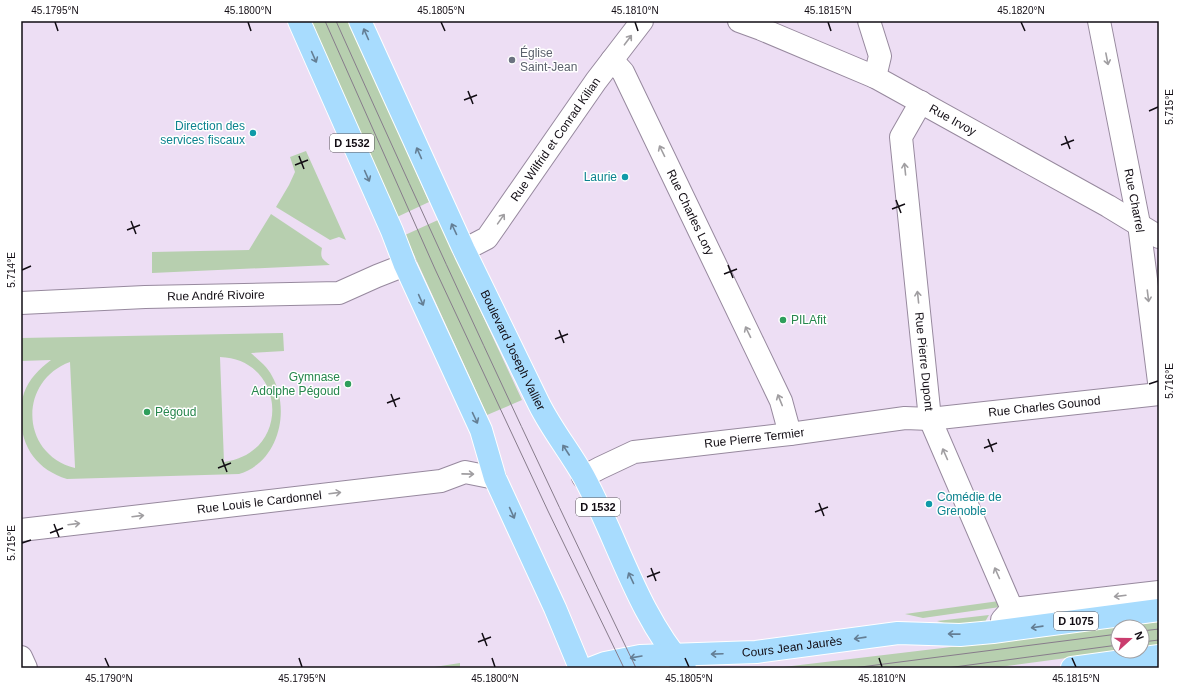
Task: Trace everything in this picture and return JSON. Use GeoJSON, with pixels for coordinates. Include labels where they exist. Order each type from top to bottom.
{"type":"FeatureCollection","features":[{"type":"Feature","properties":{"kind":"main road","name":"D 1532"},"geometry":{"type":"LineString","coordinates":[[298,21],[392,231],[405,265],[481,430],[496,478],[555,608],[580,668]]}},
{"type":"Feature","properties":{"kind":"main road","name":"Boulevard Joseph Vallier"},"geometry":{"type":"LineString","coordinates":[[360,21],[464,250],[538,404],[548,423],[583,477],[648,614],[680,662]]}},
{"type":"Feature","properties":{"kind":"main road","name":"Cours Jean Jaurès"},"geometry":{"type":"LineString","coordinates":[[592,668],[605,663],[640,656],[680,662],[898,632],[960,635],[1159,610]]}},
{"type":"Feature","properties":{"kind":"main road"},"geometry":{"type":"LineString","coordinates":[[1072,668],[1159,656]]}},
{"type":"Feature","properties":{"kind":"street","name":"Rue Wilfrid et Conrad Kilian"},"geometry":{"type":"LineString","coordinates":[[464,250],[487,238],[591,88],[642,21]]}},
{"type":"Feature","properties":{"kind":"street","name":"Rue Irvoy"},"geometry":{"type":"LineString","coordinates":[[739,21],[875,77],[1159,236]]}},
{"type":"Feature","properties":{"kind":"street"},"geometry":{"type":"LineString","coordinates":[[869,21],[880,56],[875,77]]}},
{"type":"Feature","properties":{"kind":"street","name":"Rue Charrel"},"geometry":{"type":"LineString","coordinates":[[1099,21],[1139,224],[1159,382]]}},
{"type":"Feature","properties":{"kind":"street","name":"Rue Charles Lory"},"geometry":{"type":"LineString","coordinates":[[612,60],[623,72],[781,401],[790,434]]}},
{"type":"Feature","properties":{"kind":"street","name":"Rue Pierre Dupont"},"geometry":{"type":"LineString","coordinates":[[921,102],[901,137],[930,419],[1012,609]]}},
{"type":"Feature","properties":{"kind":"street","name":"Rue André Rivoire"},"geometry":{"type":"LineString","coordinates":[[21,302],[144,297],[339,293],[405,265]]}},
{"type":"Feature","properties":{"kind":"street","name":"Rue Charles Gounod"},"geometry":{"type":"LineString","coordinates":[[930,419],[1159,394]]}},
{"type":"Feature","properties":{"kind":"street","name":"Rue Pierre Termier"},"geometry":{"type":"LineString","coordinates":[[583,477],[634,452],[790,434],[905,418],[930,419]]}},
{"type":"Feature","properties":{"kind":"street","name":"Rue Louis le Cardonnel"},"geometry":{"type":"LineString","coordinates":[[21,530],[441,481],[465,472],[496,478]]}},
{"type":"Feature","properties":{"kind":"street"},"geometry":{"type":"LineString","coordinates":[[993,632],[1012,609],[1159,592]]}},
{"type":"Feature","properties":{"kind":"street"},"geometry":{"type":"LineString","coordinates":[[21,657],[26,668]]}},
{"type":"Feature","properties":{"kind":"green space"},"geometry":{"type":"Polygon","coordinates":[[[310,21],[349,21],[429,202],[397,217],[310,21]]]}},
{"type":"Feature","properties":{"kind":"green space"},"geometry":{"type":"Polygon","coordinates":[[[306,151],[346,240],[339,237],[330,240],[276,207],[295,172],[290,157],[306,151]]]}},
{"type":"Feature","properties":{"kind":"green space"},"geometry":{"type":"Polygon","coordinates":[[[271,214],[322,248],[322,258],[330,265],[152,273],[152,252],[249,250],[271,214]]]}},
{"type":"Feature","properties":{"kind":"green space"},"geometry":{"type":"Polygon","coordinates":[[[438,220],[522,400],[487,415],[405,235],[438,220]]]}},
{"type":"Feature","properties":{"kind":"green space"},"geometry":{"type":"Polygon","coordinates":[[[283,333],[284,351],[251,353],[268,369],[278,389],[280,419],[278,433],[272,447],[264,458],[253,468],[239,474],[67,479],[48,470],[40,464],[28,448],[24,438],[21,417],[24,393],[35,375],[51,360],[21,361],[21,338],[283,333]],[[220,357],[224,462],[246,455],[261,442],[270,425],[272,407],[268,389],[258,373],[242,362],[220,357]],[[70,362],[53,371],[41,385],[34,400],[32,417],[36,433],[44,448],[57,460],[75,468],[75,467],[70,362]]]}},
{"type":"Feature","properties":{"kind":"green space"},"geometry":{"type":"Polygon","coordinates":[[[999,601],[1000,607],[923,618],[905,614],[999,601]]]}},
{"type":"Feature","properties":{"kind":"green space"},"geometry":{"type":"Polygon","coordinates":[[[989,615],[982,627],[951,625],[937,621],[989,615]]]}},
{"type":"Feature","properties":{"kind":"green space"},"geometry":{"type":"Polygon","coordinates":[[[1159,622],[1159,645],[1150,647],[1150,623],[1159,622]]]}},
{"type":"Feature","properties":{"kind":"green space"},"geometry":{"type":"Polygon","coordinates":[[[1110,628],[1110,652],[992,668],[775,668],[1110,628]]]}},
{"type":"Feature","properties":{"kind":"green space"},"geometry":{"type":"Polygon","coordinates":[[[460,663],[460,668],[428,668],[460,663]]]}},
{"type":"Feature","properties":{"kind":"tram line"},"geometry":{"type":"LineString","coordinates":[[325,21],[435,269],[548,511],[624,668]]}},
{"type":"Feature","properties":{"kind":"tram line"},"geometry":{"type":"LineString","coordinates":[[336,21],[484,346],[636,668]]}},
{"type":"Feature","properties":{"kind":"tram line"},"geometry":{"type":"LineString","coordinates":[[1150,630],[1159,629]]}},
{"type":"Feature","properties":{"kind":"tram line"},"geometry":{"type":"LineString","coordinates":[[853,668],[1110,635]]}},
{"type":"Feature","properties":{"kind":"tram line"},"geometry":{"type":"LineString","coordinates":[[1150,641],[1159,640]]}},
{"type":"Feature","properties":{"kind":"tram line"},"geometry":{"type":"LineString","coordinates":[[947,668],[1110,646]]}},
{"type":"Feature","properties":{"kind":"place","name":"Église Saint-Jean"},"geometry":{"type":"Point","coordinates":[512,60]}},
{"type":"Feature","properties":{"kind":"place","name":"Direction des services fiscaux"},"geometry":{"type":"Point","coordinates":[253,133]}},
{"type":"Feature","properties":{"kind":"place","name":"Laurie"},"geometry":{"type":"Point","coordinates":[625,177]}},
{"type":"Feature","properties":{"kind":"place","name":"PILAfit"},"geometry":{"type":"Point","coordinates":[783,320]}},
{"type":"Feature","properties":{"kind":"place","name":"Gymnase Adolphe Pégoud"},"geometry":{"type":"Point","coordinates":[348,384]}},
{"type":"Feature","properties":{"kind":"place","name":"Pégoud"},"geometry":{"type":"Point","coordinates":[147,412]}},
{"type":"Feature","properties":{"kind":"place","name":"Comédie de Grenoble"},"geometry":{"type":"Point","coordinates":[929,504]}}]}
